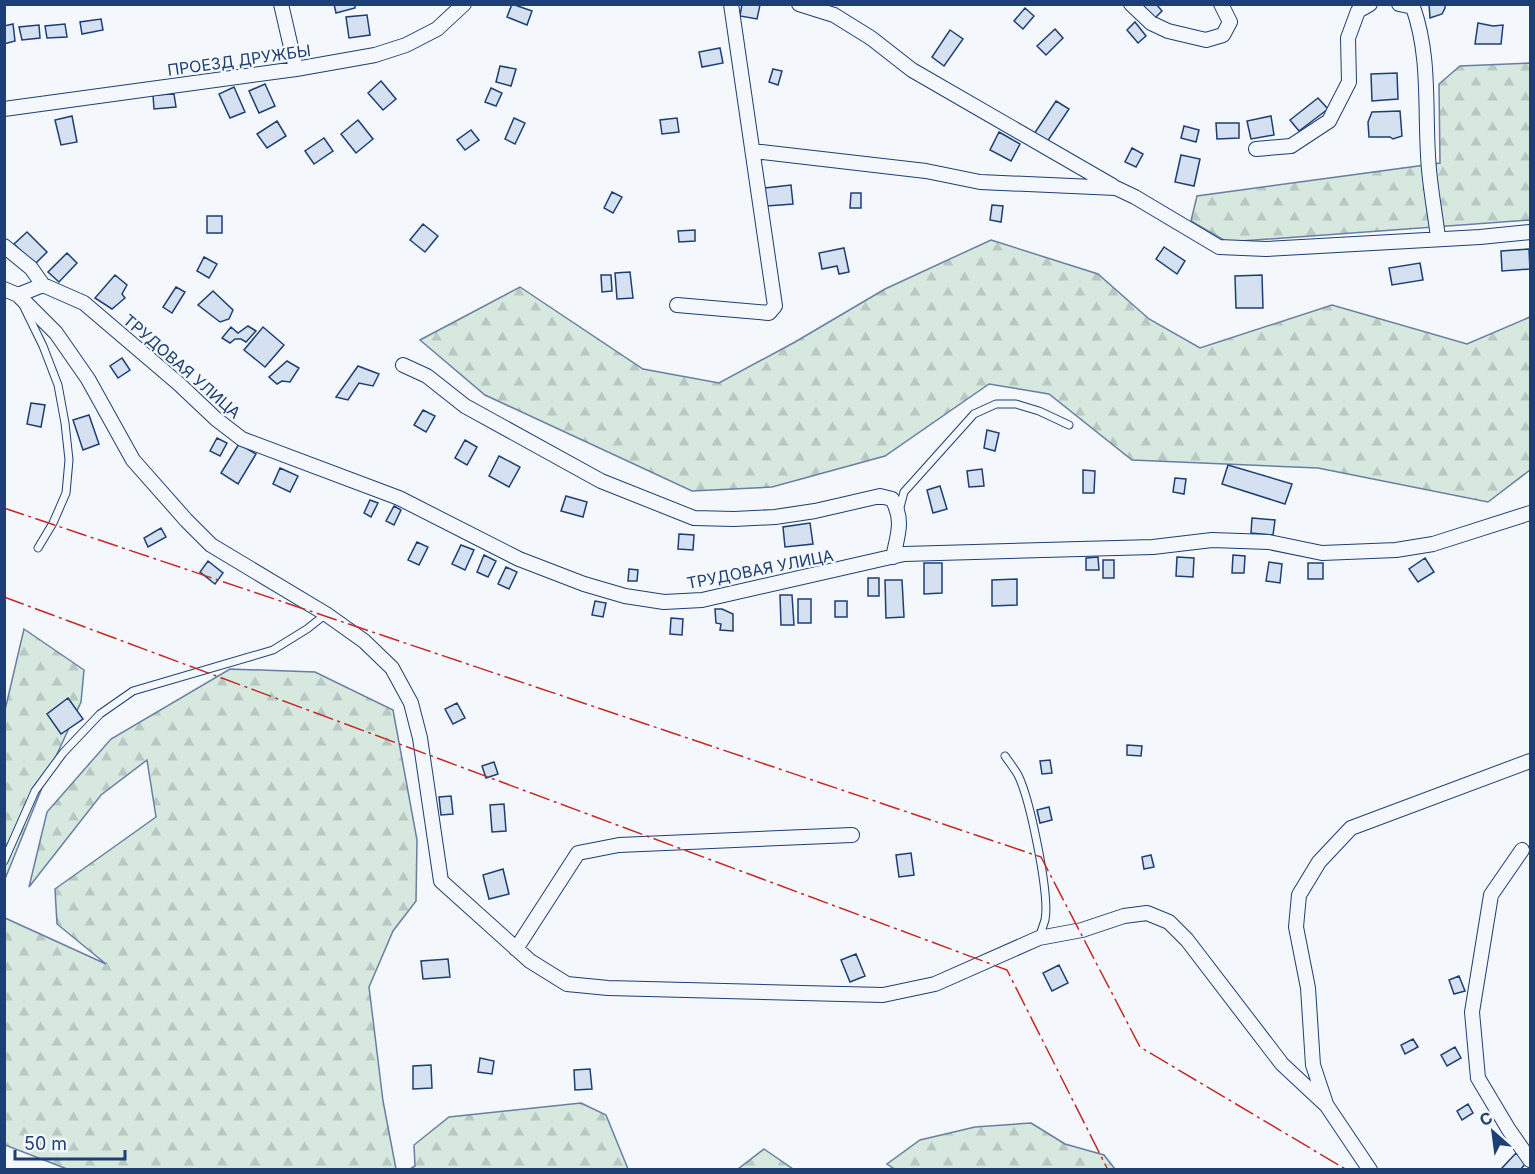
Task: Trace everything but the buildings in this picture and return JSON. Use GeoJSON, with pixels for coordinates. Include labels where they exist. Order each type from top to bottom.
{"type":"FeatureCollection","features":[{"type":"Feature","properties":{"kind":"street"},"geometry":{"type":"LineString","coordinates":[[281,4],[296,69]]}},
{"type":"Feature","properties":{"kind":"street","name":"ПРОЕЗД ДРУЖБЫ"},"geometry":{"type":"LineString","coordinates":[[4,109],[296,69],[375,55],[406,45],[437,28],[464,4]]}},
{"type":"Feature","properties":{"kind":"street"},"geometry":{"type":"LineString","coordinates":[[677,305],[769,313],[775,306],[731,4]]}},
{"type":"Feature","properties":{"kind":"street"},"geometry":{"type":"LineString","coordinates":[[799,4],[834,15],[871,38],[912,70],[1219,247],[1266,249],[1530,232]]}},
{"type":"Feature","properties":{"kind":"street"},"geometry":{"type":"LineString","coordinates":[[1131,4],[1152,23],[1168,30],[1206,40],[1223,35],[1230,22],[1221,4]]}},
{"type":"Feature","properties":{"kind":"street"},"geometry":{"type":"LineString","coordinates":[[1256,149],[1291,146],[1329,121],[1349,82],[1348,38],[1358,10],[1370,4]]}},
{"type":"Feature","properties":{"kind":"street"},"geometry":{"type":"LineString","coordinates":[[1399,4],[1413,7],[1421,29],[1427,77],[1428,156],[1438,238]]}},
{"type":"Feature","properties":{"kind":"street"},"geometry":{"type":"LineString","coordinates":[[753,151],[926,171],[980,182],[1116,188]]}},
{"type":"Feature","properties":{"kind":"street"},"geometry":{"type":"LineString","coordinates":[[4,246],[31,268],[43,285],[11,292]]}},
{"type":"Feature","properties":{"kind":"street","name":"ТРУДОВАЯ УЛИЦА"},"geometry":{"type":"LineString","coordinates":[[43,285],[84,303],[243,439],[399,498],[519,559],[584,584],[625,596],[664,602],[702,600],[893,557],[955,551],[1153,547],[1212,540],[1269,542],[1322,553],[1396,550],[1433,544],[1530,513]]}},
{"type":"Feature","properties":{"kind":"street"},"geometry":{"type":"LineString","coordinates":[[11,292],[56,333],[88,379],[133,460],[211,545],[326,614],[364,641],[392,668],[411,703],[420,738],[441,881],[530,962],[567,984],[608,988],[883,995],[935,984],[1039,938],[1082,930],[1124,916],[1147,913],[1169,922],[1187,940],[1282,1064],[1327,1106],[1370,1170]]}},
{"type":"Feature","properties":{"kind":"street"},"geometry":{"type":"LineString","coordinates":[[403,365],[427,376],[465,406],[591,476],[694,518],[775,517],[815,511],[880,496],[892,499],[899,511],[900,526],[893,557]]}},
{"type":"Feature","properties":{"kind":"street"},"geometry":{"type":"LineString","coordinates":[[1327,1106],[1312,1065],[1308,988],[1296,927],[1299,895],[1320,862],[1351,828],[1530,761]]}},
{"type":"Feature","properties":{"kind":"street"},"geometry":{"type":"LineString","coordinates":[[516,949],[579,853],[619,845],[852,835]]}},
{"type":"Feature","properties":{"kind":"street"},"geometry":{"type":"LineString","coordinates":[[1522,850],[1491,895],[1472,1012],[1478,1078],[1530,1160]]}},
{"type":"Feature","properties":{"kind":"lane"},"geometry":{"type":"LineString","coordinates":[[11,292],[43,346],[58,385],[69,459],[66,493],[53,523],[38,548]]}},
{"type":"Feature","properties":{"kind":"lane"},"geometry":{"type":"LineString","coordinates":[[899,511],[904,492],[974,414],[996,404],[1016,404],[1039,411],[1069,425]]}},
{"type":"Feature","properties":{"kind":"lane"},"geometry":{"type":"LineString","coordinates":[[4,861],[35,791],[63,753],[100,714],[133,691],[273,650],[326,614]]}},
{"type":"Feature","properties":{"kind":"lane"},"geometry":{"type":"LineString","coordinates":[[1005,756],[1018,775],[1027,800],[1033,829],[1045,894],[1045,919],[1039,938]]}},
{"type":"Feature","properties":{"kind":"green space"},"geometry":{"type":"Polygon","coordinates":[[[1530,63],[1530,220],[1227,242],[1191,221],[1197,196],[1440,163],[1439,84],[1460,66],[1530,63]]]}},
{"type":"Feature","properties":{"kind":"green space"},"geometry":{"type":"Polygon","coordinates":[[[991,240],[1098,274],[1149,319],[1200,348],[1332,305],[1467,344],[1530,317],[1530,470],[1488,502],[1318,468],[1132,460],[1049,394],[989,384],[885,456],[772,487],[692,491],[485,395],[420,340],[520,287],[643,369],[719,383],[885,289],[991,240]]]}},
{"type":"Feature","properties":{"kind":"green space"},"geometry":{"type":"Polygon","coordinates":[[[24,629],[84,670],[81,702],[46,778],[5,879],[5,710],[24,629]]]}},
{"type":"Feature","properties":{"kind":"green space"},"geometry":{"type":"Polygon","coordinates":[[[230,669],[315,672],[393,710],[417,840],[416,901],[393,931],[369,987],[383,1101],[396,1169],[67,1169],[5,1145],[5,918],[106,964],[57,924],[55,889],[156,817],[147,760],[101,795],[29,887],[47,812],[111,739],[230,669]]]}},
{"type":"Feature","properties":{"kind":"green space"},"geometry":{"type":"Polygon","coordinates":[[[581,1103],[606,1115],[628,1169],[410,1169],[415,1166],[414,1145],[449,1117],[581,1103]]]}},
{"type":"Feature","properties":{"kind":"green space"},"geometry":{"type":"Polygon","coordinates":[[[1031,1123],[1065,1144],[1104,1155],[1115,1169],[896,1170],[887,1164],[920,1140],[975,1127],[1031,1123]]]}},
{"type":"Feature","properties":{"kind":"green space"},"geometry":{"type":"Polygon","coordinates":[[[764,1149],[793,1169],[738,1169],[764,1149]]]}},
{"type":"Feature","properties":{"kind":"power"},"geometry":{"type":"LineString","coordinates":[[4,508],[1041,857],[1140,1047],[1347,1170]]}},
{"type":"Feature","properties":{"kind":"power"},"geometry":{"type":"LineString","coordinates":[[4,597],[1007,970],[1108,1170]]}}]}
